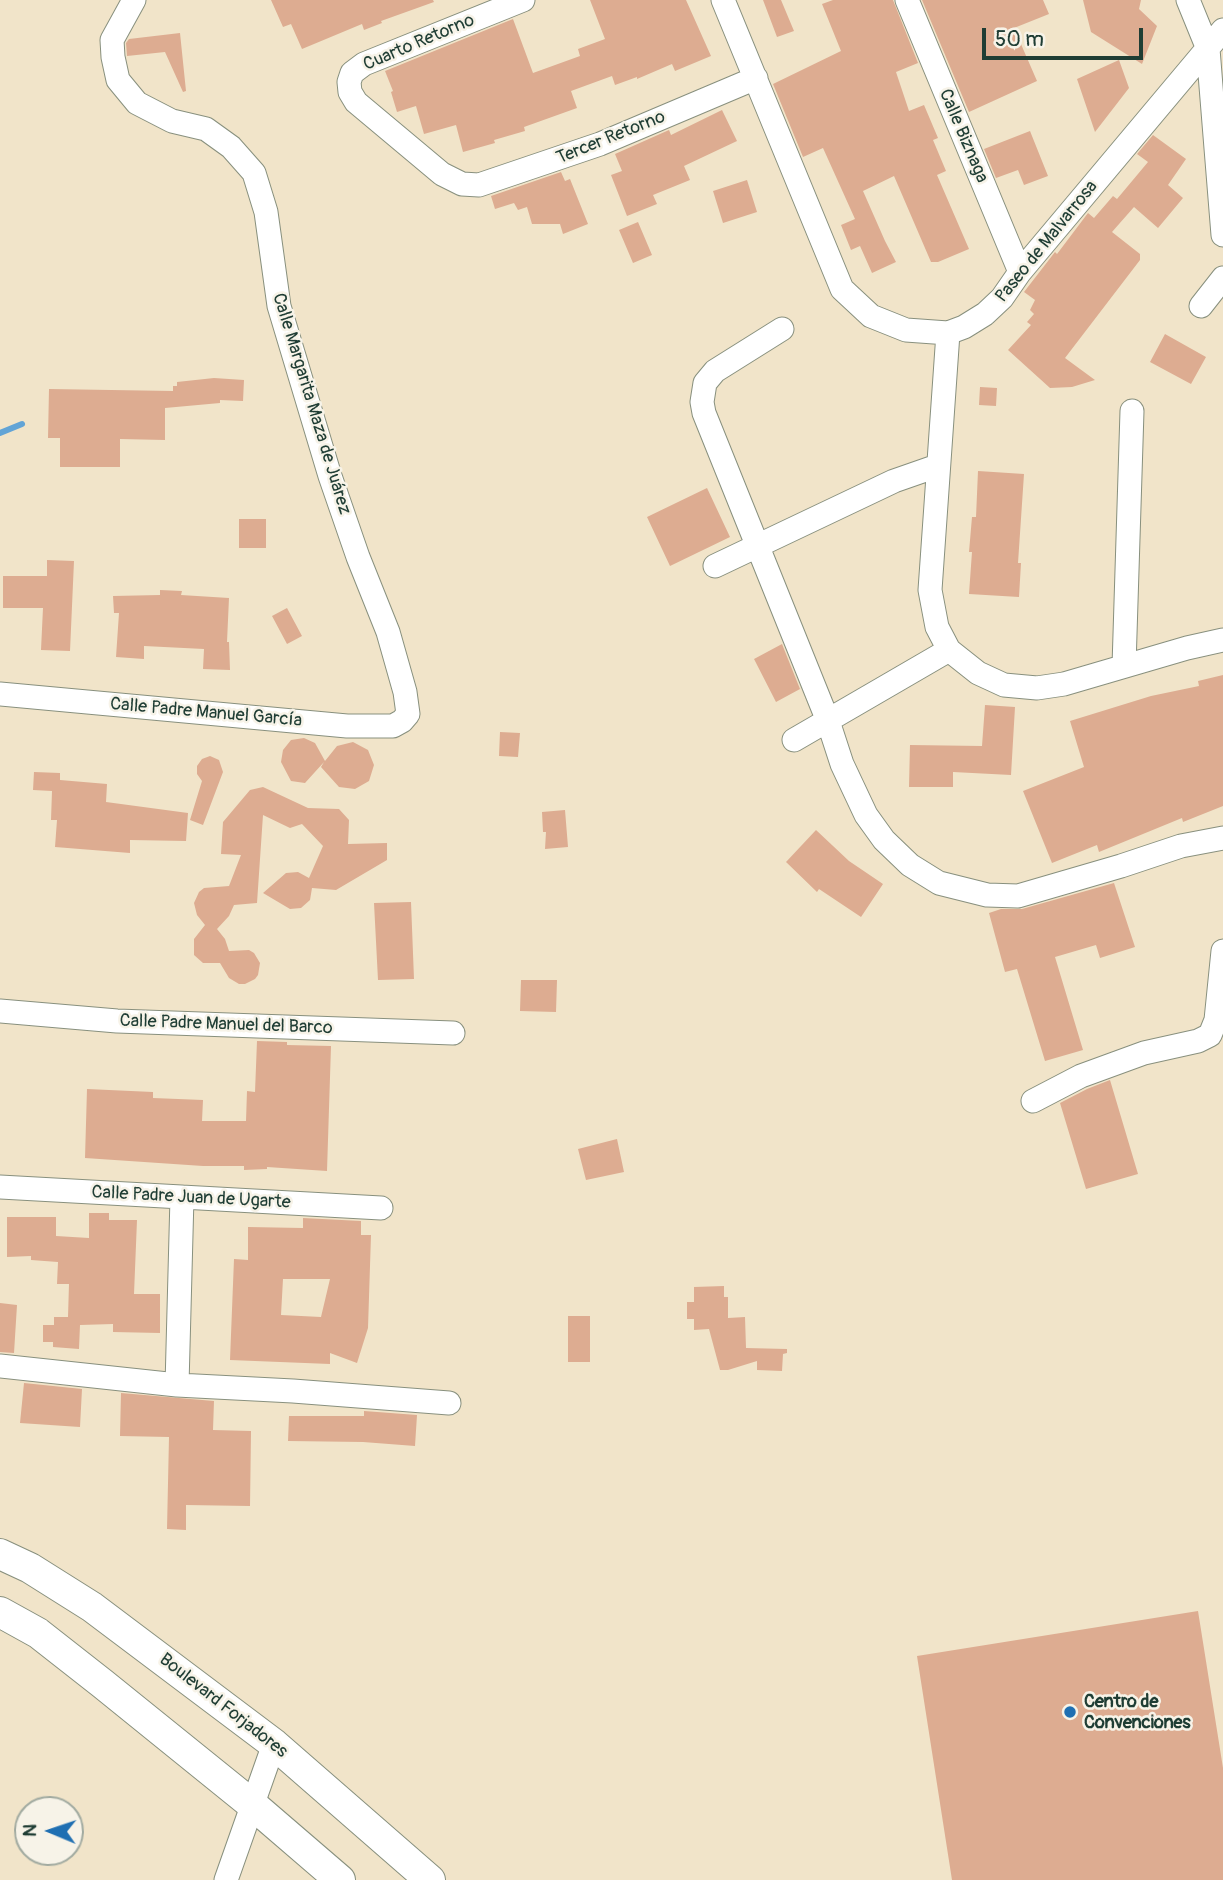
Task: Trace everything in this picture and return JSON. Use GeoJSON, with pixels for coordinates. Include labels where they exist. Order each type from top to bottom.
{"type":"FeatureCollection","features":[{"type":"Feature","properties":{"kind":"main road","name":"Boulevard Forjadores"},"geometry":{"type":"LineString","coordinates":[[0,1554],[30,1568],[92,1607],[274,1744],[430,1880]]}},
{"type":"Feature","properties":{"kind":"main road"},"geometry":{"type":"LineString","coordinates":[[0,1612],[38,1633],[254,1806],[340,1880]]}},
{"type":"Feature","properties":{"kind":"street","name":"Calle Margarita Maza de Juárez"},"geometry":{"type":"LineString","coordinates":[[134,0],[113,40],[113,57],[118,80],[137,103],[172,121],[206,130],[231,147],[254,173],[266,212],[279,306],[330,476],[388,632],[405,692],[408,714]]}},
{"type":"Feature","properties":{"kind":"street","name":"Cuarto Retorno"},"geometry":{"type":"LineString","coordinates":[[462,184],[442,174],[356,102],[350,92],[349,82],[352,73],[364,64],[523,0]]}},
{"type":"Feature","properties":{"kind":"street"},"geometry":{"type":"LineString","coordinates":[[723,0],[842,289],[871,316],[906,330],[948,333],[930,590],[937,627],[949,650],[978,673],[1004,685],[1037,688],[1064,684],[1223,640]]}},
{"type":"Feature","properties":{"kind":"street","name":"Calle Biznaga"},"geometry":{"type":"LineString","coordinates":[[907,0],[1020,272]]}},
{"type":"Feature","properties":{"kind":"street"},"geometry":{"type":"LineString","coordinates":[[1188,0],[1208,49],[1223,235]]}},
{"type":"Feature","properties":{"kind":"street","name":"Paseo de Malvarrosa"},"geometry":{"type":"LineString","coordinates":[[948,333],[985,314],[1002,298],[1020,272],[1223,30]]}},
{"type":"Feature","properties":{"kind":"street","name":"Tercer Retorno"},"geometry":{"type":"LineString","coordinates":[[462,184],[480,185],[492,182],[600,144],[756,78]]}},
{"type":"Feature","properties":{"kind":"street"},"geometry":{"type":"LineString","coordinates":[[1201,306],[1223,278]]}},
{"type":"Feature","properties":{"kind":"street"},"geometry":{"type":"LineString","coordinates":[[782,330],[715,371],[705,383],[704,413],[828,721],[842,764],[866,815],[884,840],[910,865],[939,883],[987,895],[1018,896],[1181,846],[1223,838]]}},
{"type":"Feature","properties":{"kind":"street"},"geometry":{"type":"LineString","coordinates":[[1124,666],[1132,411]]}},
{"type":"Feature","properties":{"kind":"street"},"geometry":{"type":"LineString","coordinates":[[715,566],[894,481],[937,466]]}},
{"type":"Feature","properties":{"kind":"street"},"geometry":{"type":"LineString","coordinates":[[794,740],[949,650]]}},
{"type":"Feature","properties":{"kind":"street","name":"Calle Padre Manuel García"},"geometry":{"type":"LineString","coordinates":[[0,694],[347,726],[393,726],[408,714]]}},
{"type":"Feature","properties":{"kind":"street"},"geometry":{"type":"LineString","coordinates":[[1033,1101],[1081,1076],[1144,1053],[1198,1041],[1210,1035],[1216,1020],[1223,951]]}},
{"type":"Feature","properties":{"kind":"street","name":"Calle Padre Manuel del Barco"},"geometry":{"type":"LineString","coordinates":[[0,1011],[117,1021],[453,1033]]}},
{"type":"Feature","properties":{"kind":"street","name":"Calle Padre Juan de Ugarte"},"geometry":{"type":"LineString","coordinates":[[0,1187],[381,1209]]}},
{"type":"Feature","properties":{"kind":"street"},"geometry":{"type":"LineString","coordinates":[[177,1385],[182,1197]]}},
{"type":"Feature","properties":{"kind":"street"},"geometry":{"type":"LineString","coordinates":[[0,1366],[177,1385],[449,1403]]}},
{"type":"Feature","properties":{"kind":"street"},"geometry":{"type":"LineString","coordinates":[[226,1880],[274,1744]]}},
{"type":"Feature","properties":{"kind":"building"},"geometry":{"type":"Polygon","coordinates":[[[271,0],[434,2],[364,30],[362,24],[302,49],[291,24],[283,27],[271,0]]]}},
{"type":"Feature","properties":{"kind":"building"},"geometry":{"type":"Polygon","coordinates":[[[590,0],[686,0],[711,56],[675,71],[672,64],[615,85],[612,76],[571,91],[577,108],[524,127],[525,131],[494,140],[495,143],[463,152],[456,125],[424,134],[416,106],[397,112],[385,71],[513,19],[533,73],[580,56],[578,49],[605,39],[590,0]]]}},
{"type":"Feature","properties":{"kind":"building"},"geometry":{"type":"Polygon","coordinates":[[[763,0],[781,0],[794,31],[777,37],[763,0]]]}},
{"type":"Feature","properties":{"kind":"building"},"geometry":{"type":"Polygon","coordinates":[[[833,0],[893,0],[918,63],[896,72],[909,111],[924,105],[938,138],[933,140],[946,171],[937,175],[969,249],[938,262],[931,262],[894,176],[863,191],[896,262],[872,273],[860,246],[851,250],[841,225],[855,219],[823,148],[803,157],[773,84],[841,51],[822,4],[833,0]]]}},
{"type":"Feature","properties":{"kind":"building"},"geometry":{"type":"Polygon","coordinates":[[[922,0],[1043,0],[1049,14],[1014,28],[1037,81],[969,112],[922,0]]]}},
{"type":"Feature","properties":{"kind":"building"},"geometry":{"type":"Polygon","coordinates":[[[1083,0],[1141,0],[1139,9],[1157,26],[1142,64],[1091,32],[1083,0]]]}},
{"type":"Feature","properties":{"kind":"building"},"geometry":{"type":"Polygon","coordinates":[[[180,33],[186,91],[183,92],[165,52],[127,56],[126,43],[129,39],[180,33]]]}},
{"type":"Feature","properties":{"kind":"building"},"geometry":{"type":"Polygon","coordinates":[[[1119,60],[1129,88],[1095,132],[1077,79],[1119,60]]]}},
{"type":"Feature","properties":{"kind":"building"},"geometry":{"type":"Polygon","coordinates":[[[722,110],[737,141],[684,166],[690,180],[653,195],[657,204],[627,216],[611,175],[622,171],[615,154],[669,130],[671,135],[722,110]]]}},
{"type":"Feature","properties":{"kind":"building"},"geometry":{"type":"Polygon","coordinates":[[[1030,131],[1048,176],[1024,185],[1018,170],[996,178],[984,149],[1030,131]]]}},
{"type":"Feature","properties":{"kind":"building"},"geometry":{"type":"Polygon","coordinates":[[[1153,135],[1186,159],[1168,185],[1183,198],[1158,228],[1134,207],[1112,232],[1140,254],[1140,260],[1065,358],[1095,380],[1072,387],[1050,388],[1008,350],[1031,325],[1027,322],[1034,314],[1030,310],[1035,300],[1024,292],[1088,213],[1094,218],[1113,196],[1117,199],[1148,162],[1137,154],[1153,135]]]}},
{"type":"Feature","properties":{"kind":"building"},"geometry":{"type":"Polygon","coordinates":[[[561,172],[565,181],[570,179],[588,224],[563,234],[560,224],[532,224],[527,207],[518,210],[514,203],[495,209],[491,196],[561,172]]]}},
{"type":"Feature","properties":{"kind":"building"},"geometry":{"type":"Polygon","coordinates":[[[747,180],[757,212],[723,223],[713,191],[747,180]]]}},
{"type":"Feature","properties":{"kind":"building"},"geometry":{"type":"Polygon","coordinates":[[[638,222],[652,255],[633,263],[619,230],[638,222]]]}},
{"type":"Feature","properties":{"kind":"building"},"geometry":{"type":"Polygon","coordinates":[[[1165,334],[1206,357],[1191,384],[1150,362],[1165,334]]]}},
{"type":"Feature","properties":{"kind":"building"},"geometry":{"type":"Polygon","coordinates":[[[214,378],[244,380],[243,401],[220,400],[220,403],[165,408],[165,440],[120,439],[120,467],[60,467],[60,438],[48,438],[49,389],[173,391],[177,382],[214,378]]]}},
{"type":"Feature","properties":{"kind":"building"},"geometry":{"type":"Polygon","coordinates":[[[980,387],[997,388],[996,406],[979,405],[980,387]]]}},
{"type":"Feature","properties":{"kind":"building"},"geometry":{"type":"Polygon","coordinates":[[[978,471],[1024,474],[1018,563],[1021,563],[1019,597],[969,594],[972,552],[969,552],[972,517],[976,517],[978,471]]]}},
{"type":"Feature","properties":{"kind":"building"},"geometry":{"type":"Polygon","coordinates":[[[707,488],[730,537],[670,566],[647,517],[707,488]]]}},
{"type":"Feature","properties":{"kind":"building"},"geometry":{"type":"Polygon","coordinates":[[[239,519],[266,519],[266,548],[239,548],[239,519]]]}},
{"type":"Feature","properties":{"kind":"building"},"geometry":{"type":"Polygon","coordinates":[[[47,560],[74,561],[70,651],[41,650],[43,608],[3,608],[3,576],[47,576],[47,560]]]}},
{"type":"Feature","properties":{"kind":"building"},"geometry":{"type":"Polygon","coordinates":[[[160,590],[182,591],[181,595],[229,598],[227,642],[230,670],[203,669],[204,649],[144,646],[144,659],[116,657],[119,613],[114,613],[113,596],[160,595],[160,590]]]}},
{"type":"Feature","properties":{"kind":"building"},"geometry":{"type":"Polygon","coordinates":[[[287,608],[302,636],[287,644],[272,616],[287,608]]]}},
{"type":"Feature","properties":{"kind":"building"},"geometry":{"type":"Polygon","coordinates":[[[782,644],[800,689],[776,702],[754,659],[782,644]]]}},
{"type":"Feature","properties":{"kind":"building"},"geometry":{"type":"Polygon","coordinates":[[[1223,675],[1223,806],[1183,822],[1182,818],[1099,852],[1097,845],[1052,863],[1023,791],[1084,767],[1070,721],[1151,696],[1199,686],[1198,681],[1223,675]]]}},
{"type":"Feature","properties":{"kind":"building"},"geometry":{"type":"Polygon","coordinates":[[[985,705],[1015,707],[1011,775],[953,772],[953,787],[909,787],[910,745],[982,746],[985,705]]]}},
{"type":"Feature","properties":{"kind":"building"},"geometry":{"type":"Polygon","coordinates":[[[500,732],[520,733],[518,757],[499,756],[500,732]]]}},
{"type":"Feature","properties":{"kind":"building"},"geometry":{"type":"Polygon","coordinates":[[[304,738],[315,743],[325,761],[337,746],[353,742],[368,750],[374,765],[369,781],[355,789],[339,787],[321,767],[324,762],[305,783],[291,781],[281,762],[283,750],[291,740],[304,738]]]}},
{"type":"Feature","properties":{"kind":"building"},"geometry":{"type":"Polygon","coordinates":[[[210,756],[219,760],[223,772],[203,825],[190,820],[202,781],[197,774],[197,766],[202,759],[210,756]]]}},
{"type":"Feature","properties":{"kind":"building"},"geometry":{"type":"Polygon","coordinates":[[[34,772],[60,773],[60,780],[107,784],[106,802],[188,813],[186,841],[130,840],[130,853],[55,847],[57,820],[51,820],[52,791],[33,790],[34,772]]]}},
{"type":"Feature","properties":{"kind":"building"},"geometry":{"type":"Polygon","coordinates":[[[263,787],[308,808],[339,809],[349,820],[348,844],[387,843],[387,860],[336,890],[312,888],[310,900],[301,908],[290,909],[263,893],[286,873],[298,872],[309,878],[323,846],[302,824],[290,828],[263,815],[257,903],[234,905],[229,916],[217,929],[225,939],[229,951],[249,950],[260,963],[255,979],[239,984],[229,978],[220,963],[203,963],[194,955],[194,939],[205,925],[197,915],[194,903],[204,888],[229,886],[241,855],[221,854],[223,822],[250,790],[263,787]]]}},
{"type":"Feature","properties":{"kind":"building"},"geometry":{"type":"Polygon","coordinates":[[[565,810],[568,847],[545,849],[546,832],[543,832],[542,812],[565,810]]]}},
{"type":"Feature","properties":{"kind":"building"},"geometry":{"type":"Polygon","coordinates":[[[816,830],[849,861],[883,884],[861,917],[819,889],[817,892],[786,862],[816,830]]]}},
{"type":"Feature","properties":{"kind":"building"},"geometry":{"type":"Polygon","coordinates":[[[1114,883],[1135,947],[1100,958],[1096,945],[1055,957],[1083,1050],[1045,1061],[1017,969],[1005,972],[989,913],[1001,909],[1022,909],[1114,883]]]}},
{"type":"Feature","properties":{"kind":"building"},"geometry":{"type":"Polygon","coordinates":[[[411,902],[414,979],[378,980],[374,903],[411,902]]]}},
{"type":"Feature","properties":{"kind":"building"},"geometry":{"type":"Polygon","coordinates":[[[521,980],[557,980],[556,1012],[520,1011],[521,980]]]}},
{"type":"Feature","properties":{"kind":"building"},"geometry":{"type":"Polygon","coordinates":[[[257,1041],[331,1046],[327,1171],[267,1167],[244,1170],[244,1166],[85,1158],[87,1089],[153,1092],[153,1098],[203,1100],[202,1121],[246,1121],[247,1091],[255,1092],[257,1041]]]}},
{"type":"Feature","properties":{"kind":"building"},"geometry":{"type":"Polygon","coordinates":[[[1110,1080],[1138,1174],[1086,1189],[1060,1103],[1110,1080]]]}},
{"type":"Feature","properties":{"kind":"building"},"geometry":{"type":"Polygon","coordinates":[[[617,1139],[624,1172],[586,1180],[578,1149],[617,1139]]]}},
{"type":"Feature","properties":{"kind":"building"},"geometry":{"type":"Polygon","coordinates":[[[89,1213],[109,1213],[109,1220],[137,1220],[134,1294],[160,1294],[160,1333],[113,1332],[113,1324],[80,1325],[79,1349],[53,1347],[53,1342],[43,1342],[43,1325],[54,1325],[54,1317],[68,1317],[69,1284],[57,1284],[58,1262],[31,1260],[31,1256],[7,1257],[7,1217],[56,1217],[56,1236],[89,1238],[89,1213]]]}},
{"type":"Feature","properties":{"kind":"building"},"geometry":{"type":"Polygon","coordinates":[[[303,1218],[361,1221],[361,1235],[371,1235],[368,1328],[357,1363],[330,1353],[330,1364],[230,1360],[234,1259],[248,1260],[248,1227],[303,1228],[303,1218]],[[283,1279],[281,1315],[321,1317],[330,1279],[283,1279]]]}},
{"type":"Feature","properties":{"kind":"building"},"geometry":{"type":"Polygon","coordinates":[[[724,1286],[724,1297],[728,1297],[728,1318],[745,1317],[746,1348],[787,1349],[787,1353],[783,1354],[782,1371],[757,1370],[757,1361],[720,1370],[709,1329],[694,1330],[694,1319],[687,1319],[687,1302],[694,1302],[694,1287],[724,1286]]]}},
{"type":"Feature","properties":{"kind":"building"},"geometry":{"type":"Polygon","coordinates":[[[0,1303],[17,1305],[14,1353],[0,1352],[0,1303]]]}},
{"type":"Feature","properties":{"kind":"building"},"geometry":{"type":"Polygon","coordinates":[[[568,1316],[590,1316],[590,1362],[568,1362],[568,1316]]]}},
{"type":"Feature","properties":{"kind":"building"},"geometry":{"type":"Polygon","coordinates":[[[24,1383],[82,1389],[80,1427],[20,1423],[24,1383]]]}},
{"type":"Feature","properties":{"kind":"building"},"geometry":{"type":"Polygon","coordinates":[[[121,1393],[214,1401],[213,1430],[251,1431],[250,1506],[186,1505],[186,1530],[167,1529],[169,1437],[120,1436],[121,1393]]]}},
{"type":"Feature","properties":{"kind":"building"},"geometry":{"type":"Polygon","coordinates":[[[364,1411],[417,1415],[415,1446],[288,1441],[289,1416],[364,1416],[364,1411]]]}},
{"type":"Feature","properties":{"kind":"building","name":"Centro de Convenciones"},"geometry":{"type":"Polygon","coordinates":[[[1198,1611],[1223,1768],[1223,1880],[952,1880],[917,1656],[1198,1611]]]}},
{"type":"Feature","properties":{"kind":"waterway"},"geometry":{"type":"LineString","coordinates":[[0,433],[22,424]]}},
{"type":"Feature","properties":{"kind":"place","name":"Centro de Convenciones"},"geometry":{"type":"Point","coordinates":[1070,1712]}}]}
